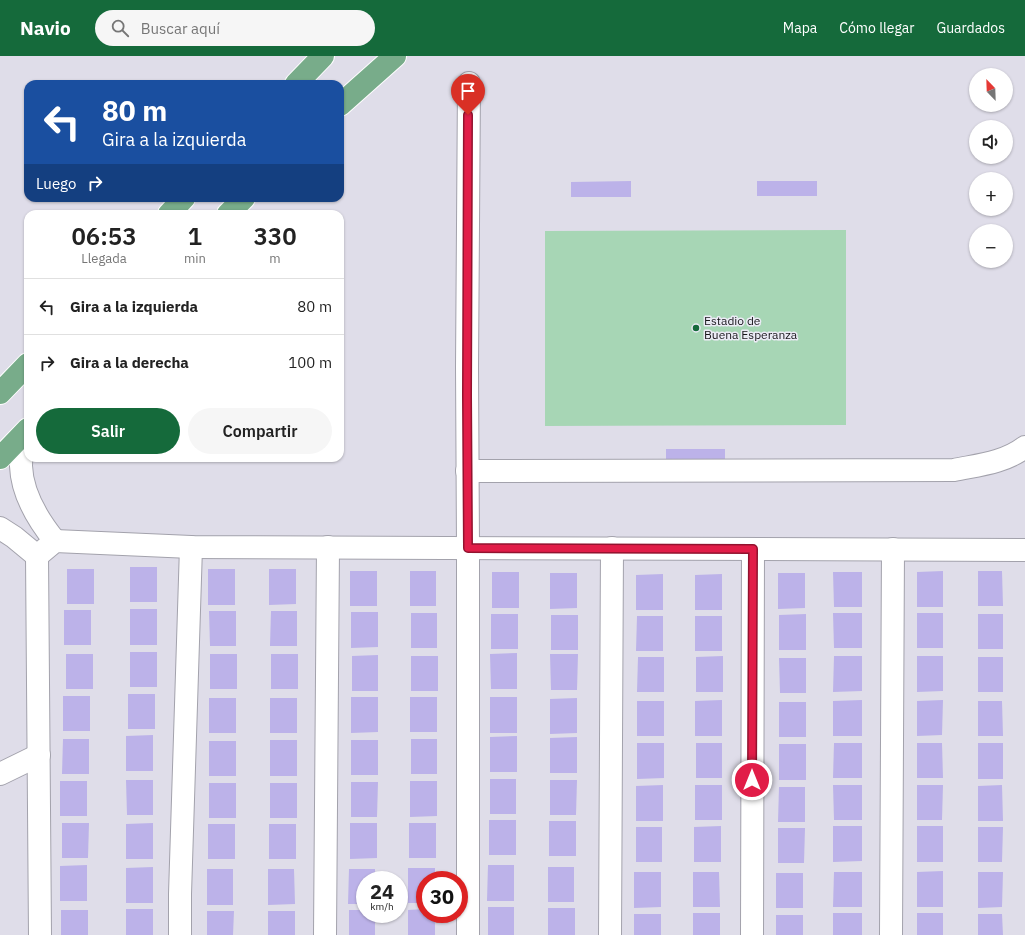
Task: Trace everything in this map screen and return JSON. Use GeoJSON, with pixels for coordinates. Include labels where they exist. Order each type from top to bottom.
{"type":"FeatureCollection","features":[{"type":"Feature","properties":{"kind":"highway"},"geometry":{"type":"LineString","coordinates":[[300,80],[323,56]]}},
{"type":"Feature","properties":{"kind":"highway"},"geometry":{"type":"LineString","coordinates":[[344,101],[395,56]]}},
{"type":"Feature","properties":{"kind":"highway"},"geometry":{"type":"LineString","coordinates":[[173,210],[180,202]]}},
{"type":"Feature","properties":{"kind":"highway"},"geometry":{"type":"LineString","coordinates":[[232,210],[240,202]]}},
{"type":"Feature","properties":{"kind":"highway"},"geometry":{"type":"LineString","coordinates":[[0,393],[24,368]]}},
{"type":"Feature","properties":{"kind":"highway"},"geometry":{"type":"LineString","coordinates":[[0,458],[24,433]]}},
{"type":"Feature","properties":{"kind":"street"},"geometry":{"type":"LineString","coordinates":[[468,935],[467,211],[469,83]]}},
{"type":"Feature","properties":{"kind":"street"},"geometry":{"type":"LineString","coordinates":[[467,470],[954,470],[1009,457],[1025,447]]}},
{"type":"Feature","properties":{"kind":"street"},"geometry":{"type":"LineString","coordinates":[[24,448],[21,465],[25,489],[44,528],[55,541]]}},
{"type":"Feature","properties":{"kind":"street"},"geometry":{"type":"LineString","coordinates":[[0,528],[38,556]]}},
{"type":"Feature","properties":{"kind":"street"},"geometry":{"type":"LineString","coordinates":[[40,935],[38,556],[55,541],[191,547],[1025,550]]}},
{"type":"Feature","properties":{"kind":"street"},"geometry":{"type":"LineString","coordinates":[[180,935],[180,886],[191,547]]}},
{"type":"Feature","properties":{"kind":"street"},"geometry":{"type":"LineString","coordinates":[[325,935],[328,547]]}},
{"type":"Feature","properties":{"kind":"street"},"geometry":{"type":"LineString","coordinates":[[610,935],[612,548]]}},
{"type":"Feature","properties":{"kind":"street"},"geometry":{"type":"LineString","coordinates":[[752,935],[753,549]]}},
{"type":"Feature","properties":{"kind":"street"},"geometry":{"type":"LineString","coordinates":[[891,935],[893,549]]}},
{"type":"Feature","properties":{"kind":"street"},"geometry":{"type":"LineString","coordinates":[[0,774],[39,755]]}},
{"type":"Feature","properties":{"kind":"green space","name":"Estadio de Buena Esperanza"},"geometry":{"type":"Polygon","coordinates":[[[846,230],[846,425],[545,426],[545,231],[846,230]]]}},
{"type":"Feature","properties":{"kind":"building"},"geometry":{"type":"Polygon","coordinates":[[[631,181],[631,197],[571,197],[571,182],[631,181]]]}},
{"type":"Feature","properties":{"kind":"building"},"geometry":{"type":"Polygon","coordinates":[[[757,181],[817,181],[817,196],[757,196],[757,181]]]}},
{"type":"Feature","properties":{"kind":"building"},"geometry":{"type":"Polygon","coordinates":[[[666,449],[725,449],[725,464],[666,464],[666,449]]]}},
{"type":"Feature","properties":{"kind":"building"},"geometry":{"type":"Polygon","coordinates":[[[130,567],[157,567],[157,602],[130,602],[130,567]]]}},
{"type":"Feature","properties":{"kind":"building"},"geometry":{"type":"Polygon","coordinates":[[[67,569],[94,569],[94,604],[67,604],[67,569]]]}},
{"type":"Feature","properties":{"kind":"building"},"geometry":{"type":"Polygon","coordinates":[[[208,569],[235,569],[235,605],[208,605],[208,569]]]}},
{"type":"Feature","properties":{"kind":"building"},"geometry":{"type":"Polygon","coordinates":[[[269,569],[296,569],[296,604],[269,605],[269,569]]]}},
{"type":"Feature","properties":{"kind":"building"},"geometry":{"type":"Polygon","coordinates":[[[350,571],[377,571],[377,606],[350,606],[350,571]]]}},
{"type":"Feature","properties":{"kind":"building"},"geometry":{"type":"Polygon","coordinates":[[[410,571],[436,571],[436,606],[410,606],[410,571]]]}},
{"type":"Feature","properties":{"kind":"building"},"geometry":{"type":"Polygon","coordinates":[[[943,571],[943,607],[917,607],[917,572],[943,571]]]}},
{"type":"Feature","properties":{"kind":"building"},"geometry":{"type":"Polygon","coordinates":[[[978,571],[1002,571],[1003,606],[978,606],[978,571]]]}},
{"type":"Feature","properties":{"kind":"building"},"geometry":{"type":"Polygon","coordinates":[[[492,572],[519,572],[519,608],[492,608],[492,572]]]}},
{"type":"Feature","properties":{"kind":"building"},"geometry":{"type":"Polygon","coordinates":[[[833,572],[862,572],[862,607],[834,607],[833,572]]]}},
{"type":"Feature","properties":{"kind":"building"},"geometry":{"type":"Polygon","coordinates":[[[550,573],[577,573],[577,608],[550,609],[550,573]]]}},
{"type":"Feature","properties":{"kind":"building"},"geometry":{"type":"Polygon","coordinates":[[[778,573],[805,573],[805,608],[778,609],[778,573]]]}},
{"type":"Feature","properties":{"kind":"building"},"geometry":{"type":"Polygon","coordinates":[[[663,574],[663,610],[636,610],[636,575],[663,574]]]}},
{"type":"Feature","properties":{"kind":"building"},"geometry":{"type":"Polygon","coordinates":[[[722,574],[722,610],[695,610],[695,575],[722,574]]]}},
{"type":"Feature","properties":{"kind":"building"},"geometry":{"type":"Polygon","coordinates":[[[130,609],[157,609],[157,645],[130,645],[130,609]]]}},
{"type":"Feature","properties":{"kind":"building"},"geometry":{"type":"Polygon","coordinates":[[[64,610],[91,610],[91,645],[64,645],[64,610]]]}},
{"type":"Feature","properties":{"kind":"building"},"geometry":{"type":"Polygon","coordinates":[[[209,611],[236,611],[236,646],[210,646],[209,611]]]}},
{"type":"Feature","properties":{"kind":"building"},"geometry":{"type":"Polygon","coordinates":[[[271,611],[297,611],[297,646],[270,646],[271,611]]]}},
{"type":"Feature","properties":{"kind":"building"},"geometry":{"type":"Polygon","coordinates":[[[351,612],[378,612],[378,647],[351,648],[351,612]]]}},
{"type":"Feature","properties":{"kind":"building"},"geometry":{"type":"Polygon","coordinates":[[[411,613],[437,613],[437,648],[411,648],[411,613]]]}},
{"type":"Feature","properties":{"kind":"building"},"geometry":{"type":"Polygon","coordinates":[[[833,613],[862,613],[862,648],[834,648],[833,613]]]}},
{"type":"Feature","properties":{"kind":"building"},"geometry":{"type":"Polygon","coordinates":[[[917,613],[943,613],[943,648],[917,648],[917,613]]]}},
{"type":"Feature","properties":{"kind":"building"},"geometry":{"type":"Polygon","coordinates":[[[491,614],[518,614],[518,649],[491,649],[491,614]]]}},
{"type":"Feature","properties":{"kind":"building"},"geometry":{"type":"Polygon","coordinates":[[[806,614],[806,650],[779,650],[779,615],[806,614]]]}},
{"type":"Feature","properties":{"kind":"building"},"geometry":{"type":"Polygon","coordinates":[[[978,614],[1003,614],[1003,649],[978,649],[978,614]]]}},
{"type":"Feature","properties":{"kind":"building"},"geometry":{"type":"Polygon","coordinates":[[[551,615],[578,615],[578,650],[551,650],[551,615]]]}},
{"type":"Feature","properties":{"kind":"building"},"geometry":{"type":"Polygon","coordinates":[[[637,616],[663,616],[663,651],[636,651],[637,616]]]}},
{"type":"Feature","properties":{"kind":"building"},"geometry":{"type":"Polygon","coordinates":[[[695,616],[722,616],[722,651],[695,651],[695,616]]]}},
{"type":"Feature","properties":{"kind":"building"},"geometry":{"type":"Polygon","coordinates":[[[130,652],[157,652],[157,687],[130,687],[130,652]]]}},
{"type":"Feature","properties":{"kind":"building"},"geometry":{"type":"Polygon","coordinates":[[[517,653],[517,689],[491,689],[490,654],[517,653]]]}},
{"type":"Feature","properties":{"kind":"building"},"geometry":{"type":"Polygon","coordinates":[[[66,654],[93,654],[93,689],[66,689],[66,654]]]}},
{"type":"Feature","properties":{"kind":"building"},"geometry":{"type":"Polygon","coordinates":[[[210,654],[237,654],[237,689],[210,689],[210,654]]]}},
{"type":"Feature","properties":{"kind":"building"},"geometry":{"type":"Polygon","coordinates":[[[271,654],[298,654],[298,689],[271,689],[271,654]]]}},
{"type":"Feature","properties":{"kind":"building"},"geometry":{"type":"Polygon","coordinates":[[[550,654],[578,654],[577,690],[551,690],[550,654]]]}},
{"type":"Feature","properties":{"kind":"building"},"geometry":{"type":"Polygon","coordinates":[[[378,655],[378,691],[352,691],[352,656],[378,655]]]}},
{"type":"Feature","properties":{"kind":"building"},"geometry":{"type":"Polygon","coordinates":[[[411,656],[438,656],[438,691],[411,691],[411,656]]]}},
{"type":"Feature","properties":{"kind":"building"},"geometry":{"type":"Polygon","coordinates":[[[723,656],[723,692],[696,692],[696,657],[723,656]]]}},
{"type":"Feature","properties":{"kind":"building"},"geometry":{"type":"Polygon","coordinates":[[[834,656],[862,656],[862,691],[833,692],[834,656]]]}},
{"type":"Feature","properties":{"kind":"building"},"geometry":{"type":"Polygon","coordinates":[[[917,656],[943,656],[943,691],[917,692],[917,656]]]}},
{"type":"Feature","properties":{"kind":"building"},"geometry":{"type":"Polygon","coordinates":[[[638,657],[664,657],[664,692],[637,692],[638,657]]]}},
{"type":"Feature","properties":{"kind":"building"},"geometry":{"type":"Polygon","coordinates":[[[978,657],[1003,657],[1003,692],[978,692],[978,657]]]}},
{"type":"Feature","properties":{"kind":"building"},"geometry":{"type":"Polygon","coordinates":[[[779,658],[806,658],[806,693],[780,693],[779,658]]]}},
{"type":"Feature","properties":{"kind":"building"},"geometry":{"type":"Polygon","coordinates":[[[128,694],[155,694],[155,729],[128,729],[128,694]]]}},
{"type":"Feature","properties":{"kind":"building"},"geometry":{"type":"Polygon","coordinates":[[[63,696],[90,696],[90,731],[63,731],[63,696]]]}},
{"type":"Feature","properties":{"kind":"building"},"geometry":{"type":"Polygon","coordinates":[[[351,697],[378,697],[378,732],[351,733],[351,697]]]}},
{"type":"Feature","properties":{"kind":"building"},"geometry":{"type":"Polygon","coordinates":[[[410,697],[437,697],[437,732],[410,732],[410,697]]]}},
{"type":"Feature","properties":{"kind":"building"},"geometry":{"type":"Polygon","coordinates":[[[490,697],[517,697],[517,733],[490,733],[490,697]]]}},
{"type":"Feature","properties":{"kind":"building"},"geometry":{"type":"Polygon","coordinates":[[[209,698],[236,698],[236,733],[209,733],[209,698]]]}},
{"type":"Feature","properties":{"kind":"building"},"geometry":{"type":"Polygon","coordinates":[[[270,698],[297,698],[297,733],[270,733],[270,698]]]}},
{"type":"Feature","properties":{"kind":"building"},"geometry":{"type":"Polygon","coordinates":[[[577,698],[577,733],[550,734],[550,699],[577,698]]]}},
{"type":"Feature","properties":{"kind":"building"},"geometry":{"type":"Polygon","coordinates":[[[722,700],[722,736],[695,736],[695,701],[722,700]]]}},
{"type":"Feature","properties":{"kind":"building"},"geometry":{"type":"Polygon","coordinates":[[[862,700],[862,736],[833,736],[833,701],[862,700]]]}},
{"type":"Feature","properties":{"kind":"building"},"geometry":{"type":"Polygon","coordinates":[[[943,700],[942,735],[917,736],[917,701],[943,700]]]}},
{"type":"Feature","properties":{"kind":"building"},"geometry":{"type":"Polygon","coordinates":[[[637,701],[664,701],[664,736],[637,736],[637,701]]]}},
{"type":"Feature","properties":{"kind":"building"},"geometry":{"type":"Polygon","coordinates":[[[978,701],[1002,701],[1003,736],[978,736],[978,701]]]}},
{"type":"Feature","properties":{"kind":"building"},"geometry":{"type":"Polygon","coordinates":[[[779,702],[806,702],[806,737],[779,737],[779,702]]]}},
{"type":"Feature","properties":{"kind":"building"},"geometry":{"type":"Polygon","coordinates":[[[153,735],[153,771],[126,771],[126,736],[153,735]]]}},
{"type":"Feature","properties":{"kind":"building"},"geometry":{"type":"Polygon","coordinates":[[[517,736],[517,772],[490,772],[490,737],[517,736]]]}},
{"type":"Feature","properties":{"kind":"building"},"geometry":{"type":"Polygon","coordinates":[[[577,737],[577,773],[550,773],[550,738],[577,737]]]}},
{"type":"Feature","properties":{"kind":"building"},"geometry":{"type":"Polygon","coordinates":[[[63,739],[89,739],[89,774],[62,774],[63,739]]]}},
{"type":"Feature","properties":{"kind":"building"},"geometry":{"type":"Polygon","coordinates":[[[411,739],[437,739],[437,774],[411,774],[411,739]]]}},
{"type":"Feature","properties":{"kind":"building"},"geometry":{"type":"Polygon","coordinates":[[[270,740],[297,740],[297,776],[270,776],[270,740]]]}},
{"type":"Feature","properties":{"kind":"building"},"geometry":{"type":"Polygon","coordinates":[[[351,740],[378,740],[378,775],[351,775],[351,740]]]}},
{"type":"Feature","properties":{"kind":"building"},"geometry":{"type":"Polygon","coordinates":[[[209,741],[236,741],[236,776],[209,776],[209,741]]]}},
{"type":"Feature","properties":{"kind":"building"},"geometry":{"type":"Polygon","coordinates":[[[637,743],[664,743],[664,778],[637,779],[637,743]]]}},
{"type":"Feature","properties":{"kind":"building"},"geometry":{"type":"Polygon","coordinates":[[[696,743],[722,743],[722,778],[696,778],[696,743]]]}},
{"type":"Feature","properties":{"kind":"building"},"geometry":{"type":"Polygon","coordinates":[[[834,743],[862,743],[862,778],[833,778],[834,743]]]}},
{"type":"Feature","properties":{"kind":"building"},"geometry":{"type":"Polygon","coordinates":[[[917,743],[942,743],[943,778],[917,778],[917,743]]]}},
{"type":"Feature","properties":{"kind":"building"},"geometry":{"type":"Polygon","coordinates":[[[978,743],[1003,743],[1003,779],[978,779],[978,743]]]}},
{"type":"Feature","properties":{"kind":"building"},"geometry":{"type":"Polygon","coordinates":[[[779,744],[806,744],[806,780],[779,780],[779,744]]]}},
{"type":"Feature","properties":{"kind":"building"},"geometry":{"type":"Polygon","coordinates":[[[490,779],[516,779],[516,814],[490,814],[490,779]]]}},
{"type":"Feature","properties":{"kind":"building"},"geometry":{"type":"Polygon","coordinates":[[[126,780],[153,780],[153,815],[127,815],[126,780]]]}},
{"type":"Feature","properties":{"kind":"building"},"geometry":{"type":"Polygon","coordinates":[[[550,780],[577,780],[576,815],[550,815],[550,780]]]}},
{"type":"Feature","properties":{"kind":"building"},"geometry":{"type":"Polygon","coordinates":[[[60,781],[87,781],[87,816],[60,816],[60,781]]]}},
{"type":"Feature","properties":{"kind":"building"},"geometry":{"type":"Polygon","coordinates":[[[410,781],[437,781],[437,816],[410,817],[410,781]]]}},
{"type":"Feature","properties":{"kind":"building"},"geometry":{"type":"Polygon","coordinates":[[[351,782],[378,782],[377,817],[351,817],[351,782]]]}},
{"type":"Feature","properties":{"kind":"building"},"geometry":{"type":"Polygon","coordinates":[[[209,783],[236,783],[236,818],[209,818],[209,783]]]}},
{"type":"Feature","properties":{"kind":"building"},"geometry":{"type":"Polygon","coordinates":[[[270,783],[297,783],[297,818],[270,818],[270,783]]]}},
{"type":"Feature","properties":{"kind":"building"},"geometry":{"type":"Polygon","coordinates":[[[663,785],[663,821],[636,821],[636,786],[663,785]]]}},
{"type":"Feature","properties":{"kind":"building"},"geometry":{"type":"Polygon","coordinates":[[[695,785],[722,785],[722,820],[695,820],[695,785]]]}},
{"type":"Feature","properties":{"kind":"building"},"geometry":{"type":"Polygon","coordinates":[[[833,785],[862,785],[862,820],[834,820],[833,785]]]}},
{"type":"Feature","properties":{"kind":"building"},"geometry":{"type":"Polygon","coordinates":[[[917,785],[943,785],[942,820],[917,820],[917,785]]]}},
{"type":"Feature","properties":{"kind":"building"},"geometry":{"type":"Polygon","coordinates":[[[1002,785],[1003,821],[978,821],[978,786],[1002,785]]]}},
{"type":"Feature","properties":{"kind":"building"},"geometry":{"type":"Polygon","coordinates":[[[779,787],[805,787],[805,822],[778,822],[779,787]]]}},
{"type":"Feature","properties":{"kind":"building"},"geometry":{"type":"Polygon","coordinates":[[[489,820],[516,820],[516,855],[489,855],[489,820]]]}},
{"type":"Feature","properties":{"kind":"building"},"geometry":{"type":"Polygon","coordinates":[[[549,821],[576,821],[576,856],[549,856],[549,821]]]}},
{"type":"Feature","properties":{"kind":"building"},"geometry":{"type":"Polygon","coordinates":[[[62,823],[89,823],[88,858],[62,858],[62,823]]]}},
{"type":"Feature","properties":{"kind":"building"},"geometry":{"type":"Polygon","coordinates":[[[153,823],[153,859],[126,859],[126,824],[153,823]]]}},
{"type":"Feature","properties":{"kind":"building"},"geometry":{"type":"Polygon","coordinates":[[[350,823],[377,823],[377,858],[350,859],[350,823]]]}},
{"type":"Feature","properties":{"kind":"building"},"geometry":{"type":"Polygon","coordinates":[[[409,823],[436,823],[436,858],[409,858],[409,823]]]}},
{"type":"Feature","properties":{"kind":"building"},"geometry":{"type":"Polygon","coordinates":[[[208,824],[235,824],[235,859],[208,859],[208,824]]]}},
{"type":"Feature","properties":{"kind":"building"},"geometry":{"type":"Polygon","coordinates":[[[269,824],[296,824],[296,859],[269,859],[269,824]]]}},
{"type":"Feature","properties":{"kind":"building"},"geometry":{"type":"Polygon","coordinates":[[[721,826],[721,862],[694,862],[694,827],[721,826]]]}},
{"type":"Feature","properties":{"kind":"building"},"geometry":{"type":"Polygon","coordinates":[[[833,826],[862,826],[862,861],[833,862],[833,826]]]}},
{"type":"Feature","properties":{"kind":"building"},"geometry":{"type":"Polygon","coordinates":[[[917,826],[943,826],[943,862],[917,862],[917,826]]]}},
{"type":"Feature","properties":{"kind":"building"},"geometry":{"type":"Polygon","coordinates":[[[636,827],[662,827],[662,862],[636,862],[636,827]]]}},
{"type":"Feature","properties":{"kind":"building"},"geometry":{"type":"Polygon","coordinates":[[[978,827],[1003,827],[1002,862],[978,862],[978,827]]]}},
{"type":"Feature","properties":{"kind":"building"},"geometry":{"type":"Polygon","coordinates":[[[778,828],[805,828],[804,863],[778,863],[778,828]]]}},
{"type":"Feature","properties":{"kind":"building"},"geometry":{"type":"Polygon","coordinates":[[[87,865],[87,901],[60,901],[60,866],[87,865]]]}},
{"type":"Feature","properties":{"kind":"building"},"geometry":{"type":"Polygon","coordinates":[[[488,865],[514,865],[514,901],[487,901],[488,865]]]}},
{"type":"Feature","properties":{"kind":"building"},"geometry":{"type":"Polygon","coordinates":[[[153,867],[153,903],[126,903],[126,868],[153,867]]]}},
{"type":"Feature","properties":{"kind":"building"},"geometry":{"type":"Polygon","coordinates":[[[548,867],[574,867],[574,902],[548,902],[548,867]]]}},
{"type":"Feature","properties":{"kind":"building"},"geometry":{"type":"Polygon","coordinates":[[[408,868],[435,868],[435,871],[416,871],[416,903],[408,903],[408,868]]]}},
{"type":"Feature","properties":{"kind":"building"},"geometry":{"type":"Polygon","coordinates":[[[207,869],[233,869],[233,905],[207,905],[207,869]]]}},
{"type":"Feature","properties":{"kind":"building"},"geometry":{"type":"Polygon","coordinates":[[[268,869],[294,869],[295,904],[268,905],[268,869]]]}},
{"type":"Feature","properties":{"kind":"building"},"geometry":{"type":"Polygon","coordinates":[[[349,869],[375,869],[375,871],[356,871],[356,904],[348,904],[349,869]]]}},
{"type":"Feature","properties":{"kind":"building"},"geometry":{"type":"Polygon","coordinates":[[[943,871],[943,907],[917,907],[917,872],[943,871]]]}},
{"type":"Feature","properties":{"kind":"building"},"geometry":{"type":"Polygon","coordinates":[[[634,872],[661,872],[661,907],[634,908],[634,872]]]}},
{"type":"Feature","properties":{"kind":"building"},"geometry":{"type":"Polygon","coordinates":[[[693,872],[719,872],[720,907],[693,907],[693,872]]]}},
{"type":"Feature","properties":{"kind":"building"},"geometry":{"type":"Polygon","coordinates":[[[834,872],[862,872],[862,907],[833,907],[834,872]]]}},
{"type":"Feature","properties":{"kind":"building"},"geometry":{"type":"Polygon","coordinates":[[[978,872],[1003,872],[1002,907],[978,908],[978,872]]]}},
{"type":"Feature","properties":{"kind":"building"},"geometry":{"type":"Polygon","coordinates":[[[776,873],[803,873],[803,908],[776,908],[776,873]]]}},
{"type":"Feature","properties":{"kind":"building"},"geometry":{"type":"Polygon","coordinates":[[[488,907],[514,907],[514,935],[488,935],[488,907]]]}},
{"type":"Feature","properties":{"kind":"building"},"geometry":{"type":"Polygon","coordinates":[[[548,908],[575,908],[575,935],[548,935],[548,908]]]}},
{"type":"Feature","properties":{"kind":"building"},"geometry":{"type":"Polygon","coordinates":[[[126,909],[153,909],[153,935],[126,935],[126,909]]]}},
{"type":"Feature","properties":{"kind":"building"},"geometry":{"type":"Polygon","coordinates":[[[61,910],[88,910],[88,935],[61,935],[61,910]]]}},
{"type":"Feature","properties":{"kind":"building"},"geometry":{"type":"Polygon","coordinates":[[[349,910],[356,910],[356,923],[375,923],[375,935],[349,935],[349,910]]]}},
{"type":"Feature","properties":{"kind":"building"},"geometry":{"type":"Polygon","coordinates":[[[408,910],[416,910],[416,923],[435,923],[435,935],[408,935],[408,910]]]}},
{"type":"Feature","properties":{"kind":"building"},"geometry":{"type":"Polygon","coordinates":[[[207,911],[234,911],[233,935],[207,935],[207,911]]]}},
{"type":"Feature","properties":{"kind":"building"},"geometry":{"type":"Polygon","coordinates":[[[268,911],[295,911],[295,935],[268,935],[268,911]]]}},
{"type":"Feature","properties":{"kind":"building"},"geometry":{"type":"Polygon","coordinates":[[[693,913],[720,913],[720,935],[693,935],[693,913]]]}},
{"type":"Feature","properties":{"kind":"building"},"geometry":{"type":"Polygon","coordinates":[[[833,913],[862,913],[862,935],[833,935],[833,913]]]}},
{"type":"Feature","properties":{"kind":"building"},"geometry":{"type":"Polygon","coordinates":[[[917,913],[943,913],[943,935],[917,935],[917,913]]]}},
{"type":"Feature","properties":{"kind":"building"},"geometry":{"type":"Polygon","coordinates":[[[634,914],[661,914],[661,935],[634,935],[634,914]]]}},
{"type":"Feature","properties":{"kind":"building"},"geometry":{"type":"Polygon","coordinates":[[[978,914],[1002,914],[1003,935],[978,935],[978,914]]]}},
{"type":"Feature","properties":{"kind":"building"},"geometry":{"type":"Polygon","coordinates":[[[776,915],[803,915],[803,935],[776,935],[776,915]]]}},
{"type":"Feature","properties":{"kind":"place","name":"Estadio de Buena Esperanza"},"geometry":{"type":"Point","coordinates":[696,328]}},
{"type":"Feature","properties":{"kind":"route"},"geometry":{"type":"LineString","coordinates":[[468,115],[468,548],[753,549],[752,780]]}}]}
